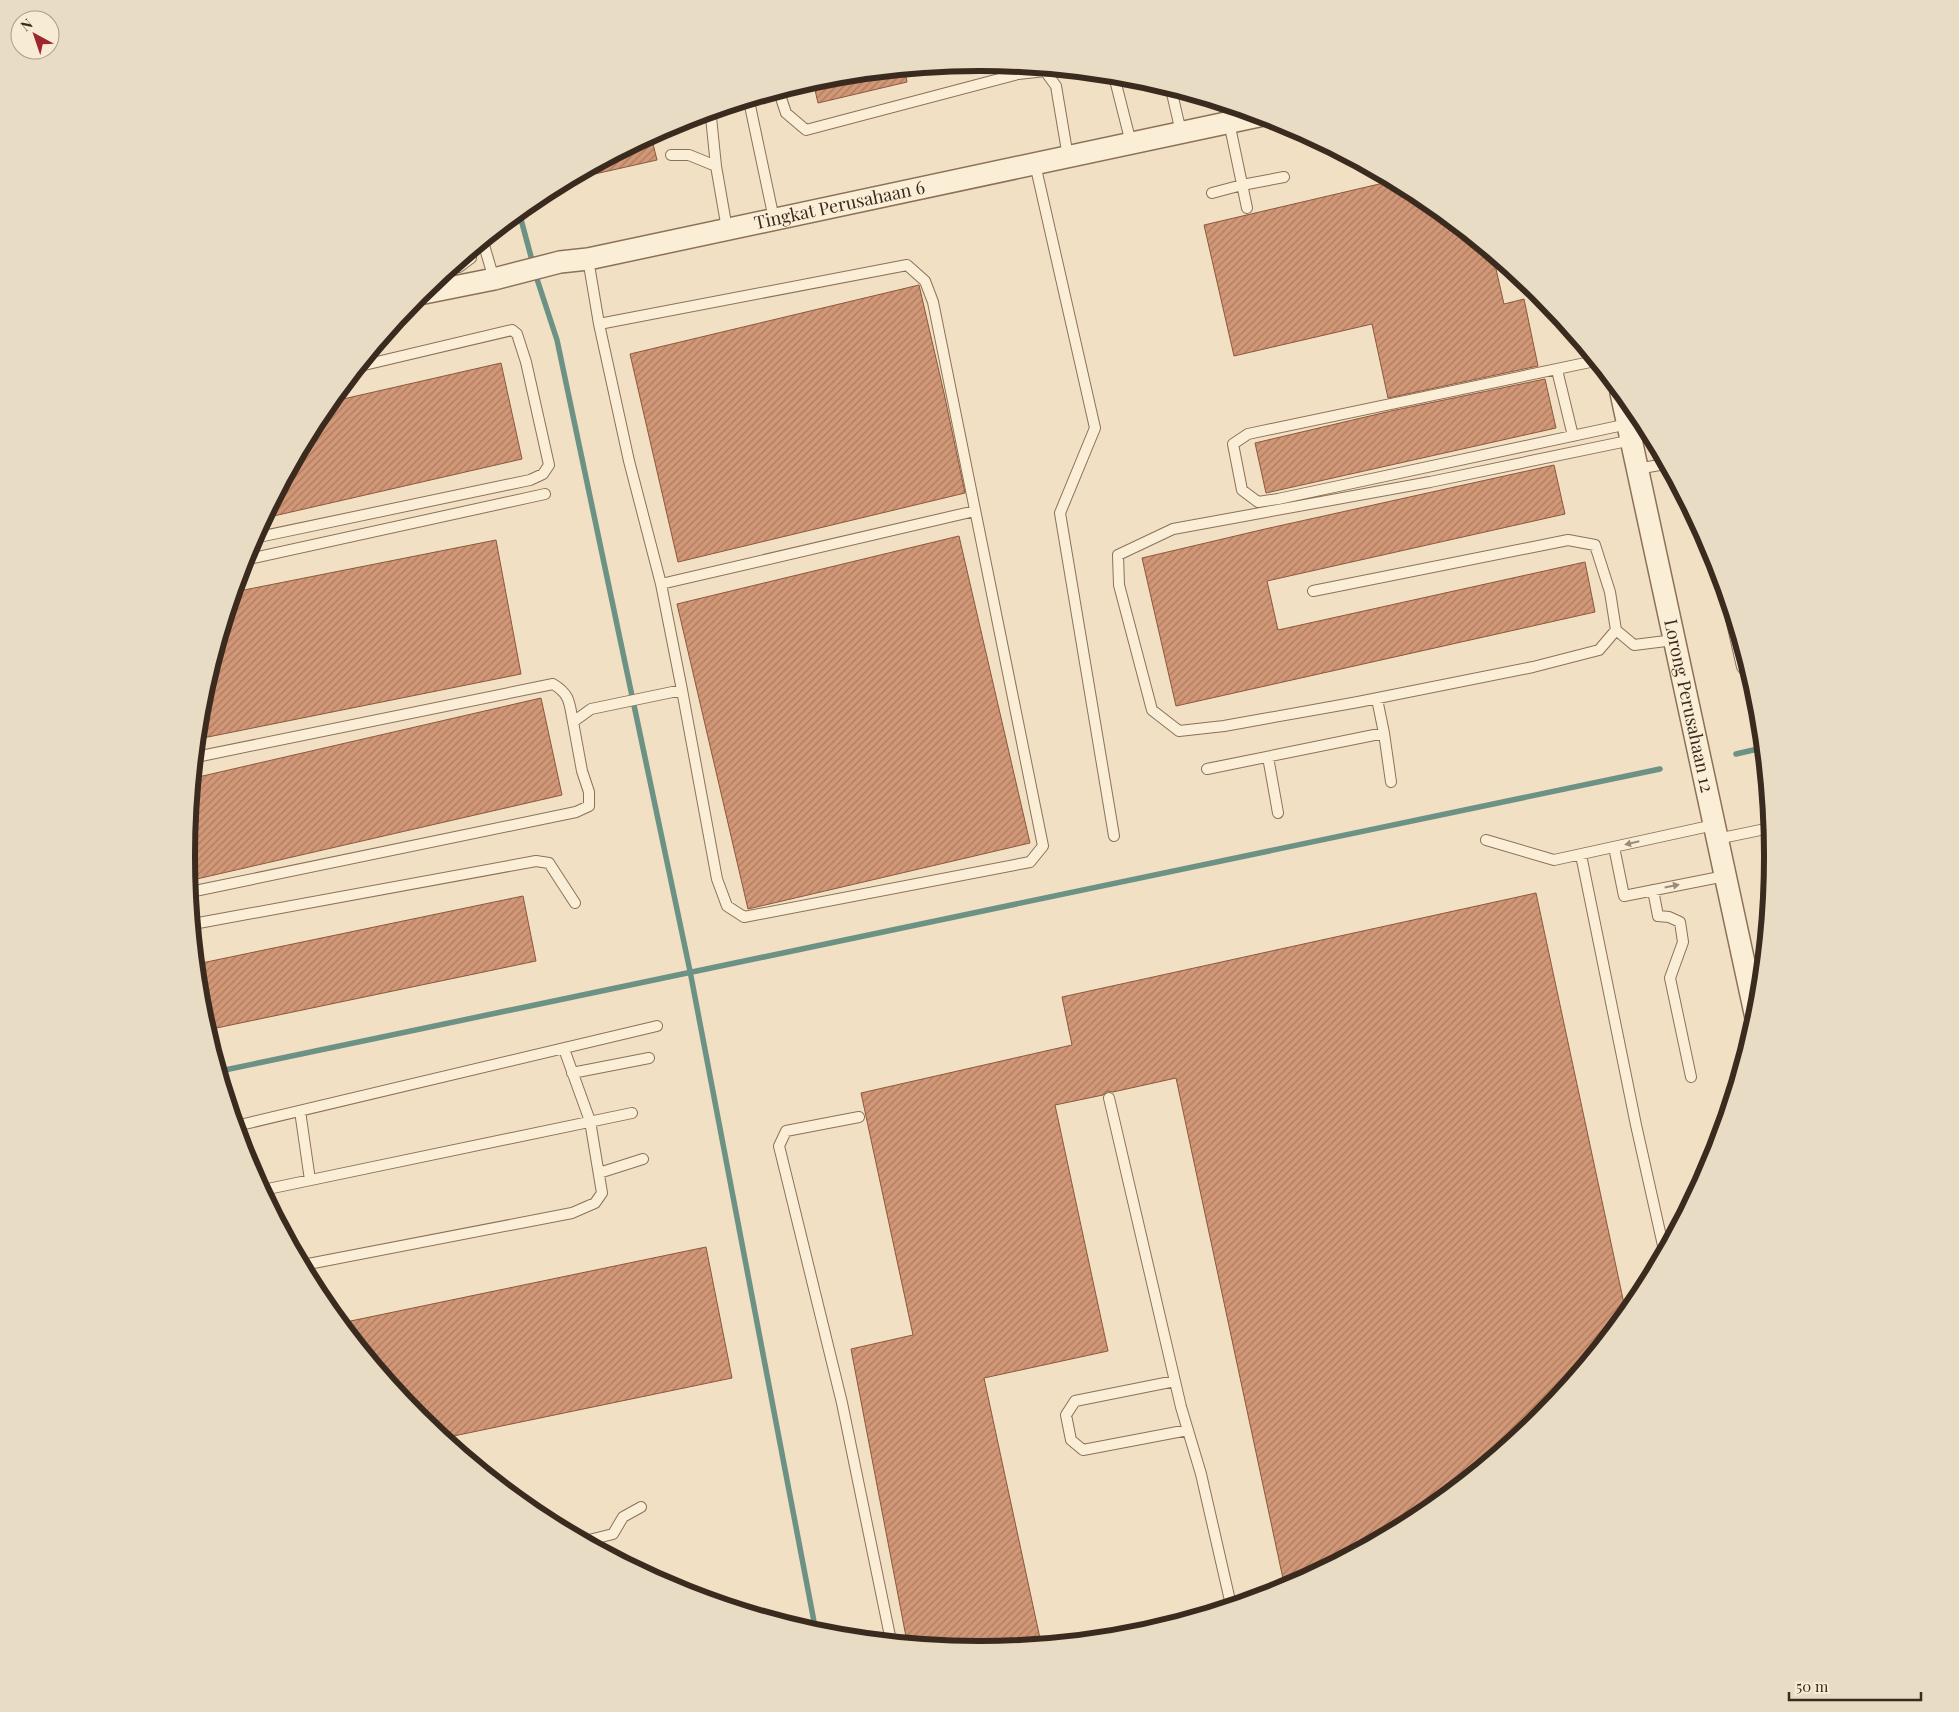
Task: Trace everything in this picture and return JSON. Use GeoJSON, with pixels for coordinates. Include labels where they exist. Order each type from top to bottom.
{"type":"FeatureCollection","features":[{"type":"Feature","properties":{"kind":"street","name":"Tingkat Perusahaan 6"},"geometry":{"type":"LineString","coordinates":[[436,291],[494,279],[560,262],[588,258],[727,229],[1247,118]]}},
{"type":"Feature","properties":{"kind":"street","name":"Lorong Perusahaan 12"},"geometry":{"type":"LineString","coordinates":[[1625,410],[1715,832],[1754,982]]}},
{"type":"Feature","properties":{"kind":"lane"},"geometry":{"type":"LineString","coordinates":[[781,97],[786,113],[806,130],[1028,73]]}},
{"type":"Feature","properties":{"kind":"lane"},"geometry":{"type":"LineString","coordinates":[[1048,75],[1056,86],[1068,157]]}},
{"type":"Feature","properties":{"kind":"lane"},"geometry":{"type":"LineString","coordinates":[[1116,83],[1131,143]]}},
{"type":"Feature","properties":{"kind":"lane"},"geometry":{"type":"LineString","coordinates":[[1173,95],[1181,132]]}},
{"type":"Feature","properties":{"kind":"lane"},"geometry":{"type":"LineString","coordinates":[[750,106],[774,219]]}},
{"type":"Feature","properties":{"kind":"lane"},"geometry":{"type":"LineString","coordinates":[[711,119],[716,166],[727,229]]}},
{"type":"Feature","properties":{"kind":"lane"},"geometry":{"type":"LineString","coordinates":[[1229,122],[1247,208]]}},
{"type":"Feature","properties":{"kind":"lane"},"geometry":{"type":"LineString","coordinates":[[670,155],[689,155],[716,166]]}},
{"type":"Feature","properties":{"kind":"lane"},"geometry":{"type":"LineString","coordinates":[[1035,164],[1095,428],[1060,513],[1114,836]]}},
{"type":"Feature","properties":{"kind":"lane"},"geometry":{"type":"LineString","coordinates":[[1212,193],[1242,184],[1284,177]]}},
{"type":"Feature","properties":{"kind":"lane"},"geometry":{"type":"LineString","coordinates":[[485,247],[494,279]]}},
{"type":"Feature","properties":{"kind":"lane"},"geometry":{"type":"LineString","coordinates":[[588,258],[598,324],[625,443],[661,584],[717,879],[727,906],[744,917],[1030,862],[1042,846],[933,302],[924,281],[907,265],[598,324]]}},
{"type":"Feature","properties":{"kind":"lane"},"geometry":{"type":"LineString","coordinates":[[263,536],[530,480],[543,474],[549,465],[526,362],[517,334],[512,330],[368,364]]}},
{"type":"Feature","properties":{"kind":"lane"},"geometry":{"type":"LineString","coordinates":[[1589,362],[1248,434],[1233,444],[1242,490],[1258,502],[1573,436],[1630,432]]}},
{"type":"Feature","properties":{"kind":"lane"},"geometry":{"type":"LineString","coordinates":[[1557,370],[1573,436]]}},
{"type":"Feature","properties":{"kind":"lane"},"geometry":{"type":"LineString","coordinates":[[1616,630],[1599,650],[1533,667],[1377,699],[1224,726],[1179,731],[1152,710],[1119,585],[1118,555],[1173,529],[1420,484],[1630,432]]}},
{"type":"Feature","properties":{"kind":"lane"},"geometry":{"type":"LineString","coordinates":[[1637,469],[1660,465]]}},
{"type":"Feature","properties":{"kind":"lane"},"geometry":{"type":"LineString","coordinates":[[253,558],[545,494]]}},
{"type":"Feature","properties":{"kind":"lane"},"geometry":{"type":"LineString","coordinates":[[661,584],[975,511]]}},
{"type":"Feature","properties":{"kind":"lane"},"geometry":{"type":"LineString","coordinates":[[1313,591],[1568,540],[1594,545],[1610,592],[1616,630],[1634,645],[1674,640]]}},
{"type":"Feature","properties":{"kind":"lane"},"geometry":{"type":"LineString","coordinates":[[196,891],[576,812],[589,806],[589,792],[582,770],[569,699],[564,691],[553,684],[201,756]]}},
{"type":"Feature","properties":{"kind":"lane"},"geometry":{"type":"LineString","coordinates":[[573,722],[591,709],[682,690]]}},
{"type":"Feature","properties":{"kind":"lane"},"geometry":{"type":"LineString","coordinates":[[1377,699],[1391,782]]}},
{"type":"Feature","properties":{"kind":"lane"},"geometry":{"type":"LineString","coordinates":[[1207,769],[1384,732]]}},
{"type":"Feature","properties":{"kind":"lane"},"geometry":{"type":"LineString","coordinates":[[1268,757],[1278,813]]}},
{"type":"Feature","properties":{"kind":"lane"},"geometry":{"type":"LineString","coordinates":[[1486,840],[1554,860],[1614,847],[1715,832],[1763,828]]}},
{"type":"Feature","properties":{"kind":"lane"},"geometry":{"type":"LineString","coordinates":[[1614,847],[1624,896],[1725,876]]}},
{"type":"Feature","properties":{"kind":"lane"},"geometry":{"type":"LineString","coordinates":[[1580,855],[1662,1242]]}},
{"type":"Feature","properties":{"kind":"lane"},"geometry":{"type":"LineString","coordinates":[[198,923],[536,861],[549,863],[575,903]]}},
{"type":"Feature","properties":{"kind":"lane"},"geometry":{"type":"LineString","coordinates":[[1653,890],[1658,916],[1669,917],[1680,922],[1683,942],[1670,978],[1691,1077]]}},
{"type":"Feature","properties":{"kind":"lane"},"geometry":{"type":"LineString","coordinates":[[242,1125],[657,1026]]}},
{"type":"Feature","properties":{"kind":"lane"},"geometry":{"type":"LineString","coordinates":[[310,1264],[572,1213],[595,1203],[602,1194],[590,1121],[564,1049]]}},
{"type":"Feature","properties":{"kind":"lane"},"geometry":{"type":"LineString","coordinates":[[572,1073],[649,1058]]}},
{"type":"Feature","properties":{"kind":"lane"},"geometry":{"type":"LineString","coordinates":[[1110,1098],[1175,1381],[1201,1474],[1230,1600]]}},
{"type":"Feature","properties":{"kind":"lane"},"geometry":{"type":"LineString","coordinates":[[300,1111],[310,1180]]}},
{"type":"Feature","properties":{"kind":"lane"},"geometry":{"type":"LineString","coordinates":[[269,1188],[632,1113]]}},
{"type":"Feature","properties":{"kind":"lane"},"geometry":{"type":"LineString","coordinates":[[859,1116],[786,1130],[779,1146],[842,1403],[890,1635]]}},
{"type":"Feature","properties":{"kind":"lane"},"geometry":{"type":"LineString","coordinates":[[599,1173],[644,1159]]}},
{"type":"Feature","properties":{"kind":"lane"},"geometry":{"type":"LineString","coordinates":[[1175,1381],[1075,1401],[1066,1415],[1071,1440],[1083,1450],[1188,1430]]}},
{"type":"Feature","properties":{"kind":"lane"},"geometry":{"type":"LineString","coordinates":[[592,1539],[613,1534],[623,1517],[642,1507]]}},
{"type":"Feature","properties":{"kind":"building"},"geometry":{"type":"Polygon","coordinates":[[[906,75],[907,82],[818,103],[815,89],[906,75]]]}},
{"type":"Feature","properties":{"kind":"building"},"geometry":{"type":"Polygon","coordinates":[[[653,143],[657,160],[588,176],[653,143]]]}},
{"type":"Feature","properties":{"kind":"building"},"geometry":{"type":"Polygon","coordinates":[[[1383,183],[1457,233],[1495,264],[1504,304],[1524,299],[1538,366],[1388,398],[1372,324],[1234,356],[1204,225],[1383,183]]]}},
{"type":"Feature","properties":{"kind":"building"},"geometry":{"type":"Polygon","coordinates":[[[919,285],[965,493],[678,562],[630,354],[919,285]]]}},
{"type":"Feature","properties":{"kind":"building"},"geometry":{"type":"Polygon","coordinates":[[[501,363],[522,459],[273,516],[300,464],[342,399],[501,363]]]}},
{"type":"Feature","properties":{"kind":"building"},"geometry":{"type":"Polygon","coordinates":[[[1545,379],[1556,428],[1266,493],[1255,443],[1391,411],[1545,379]]]}},
{"type":"Feature","properties":{"kind":"building"},"geometry":{"type":"Polygon","coordinates":[[[1554,465],[1565,514],[1267,581],[1278,630],[1585,562],[1595,612],[1176,706],[1142,558],[1554,465]]]}},
{"type":"Feature","properties":{"kind":"building"},"geometry":{"type":"Polygon","coordinates":[[[959,536],[1030,843],[748,909],[677,604],[959,536]]]}},
{"type":"Feature","properties":{"kind":"building"},"geometry":{"type":"Polygon","coordinates":[[[496,540],[521,674],[204,738],[221,653],[241,591],[496,540]]]}},
{"type":"Feature","properties":{"kind":"building"},"geometry":{"type":"Polygon","coordinates":[[[541,698],[562,795],[195,879],[196,805],[199,777],[541,698]]]}},
{"type":"Feature","properties":{"kind":"building"},"geometry":{"type":"Polygon","coordinates":[[[1536,893],[1624,1303],[1570,1373],[1534,1411],[1497,1446],[1457,1479],[1372,1536],[1327,1560],[1283,1580],[1176,1078],[1113,1092],[1108,1091],[1103,1095],[1055,1105],[1108,1351],[984,1378],[1040,1638],[980,1641],[906,1637],[851,1349],[913,1335],[861,1093],[1072,1045],[1062,997],[1536,893]]]}},
{"type":"Feature","properties":{"kind":"building"},"geometry":{"type":"Polygon","coordinates":[[[523,896],[536,961],[214,1028],[202,963],[523,896]]]}},
{"type":"Feature","properties":{"kind":"building"},"geometry":{"type":"Polygon","coordinates":[[[706,1247],[732,1378],[452,1436],[389,1373],[348,1322],[706,1247]]]}},
{"type":"Feature","properties":{"kind":"waterway"},"geometry":{"type":"LineString","coordinates":[[521,220],[533,264]]}},
{"type":"Feature","properties":{"kind":"waterway"},"geometry":{"type":"LineString","coordinates":[[535,273],[557,340],[690,971],[814,1623]]}},
{"type":"Feature","properties":{"kind":"waterway"},"geometry":{"type":"LineString","coordinates":[[1736,754],[1757,749]]}},
{"type":"Feature","properties":{"kind":"waterway"},"geometry":{"type":"LineString","coordinates":[[224,1070],[1660,769]]}}]}
